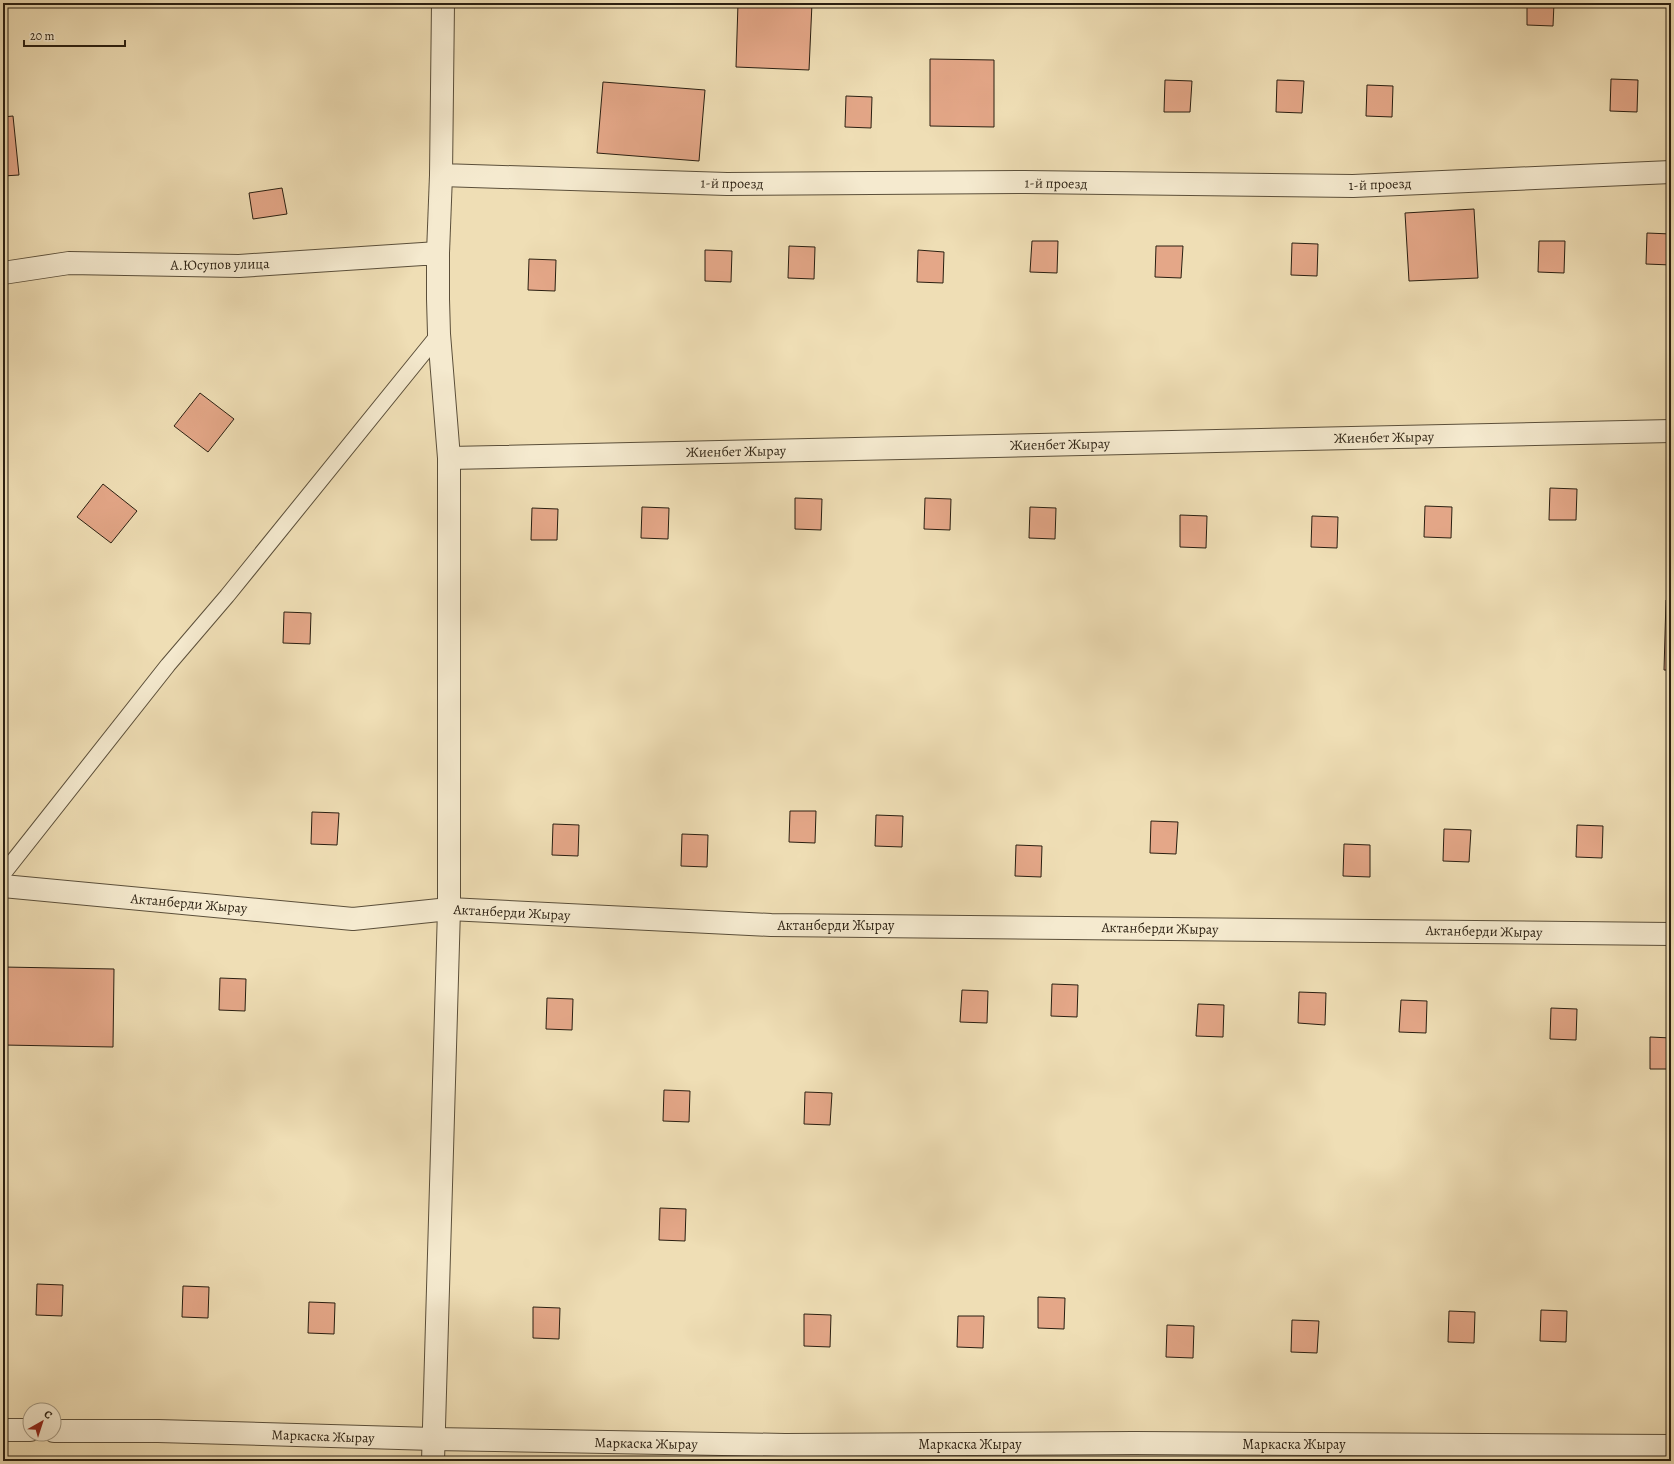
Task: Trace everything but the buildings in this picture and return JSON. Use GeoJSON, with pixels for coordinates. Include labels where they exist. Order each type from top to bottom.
{"type":"FeatureCollection","features":[{"type":"Feature","properties":{"kind":"street"},"geometry":{"type":"LineString","coordinates":[[433,1461],[449,909],[449,458],[439,334],[438,299],[443,3]]}},
{"type":"Feature","properties":{"kind":"street","name":"1-й проезд"},"geometry":{"type":"LineString","coordinates":[[441,175],[727,184],[1025,182],[1353,186],[1671,172]]}},
{"type":"Feature","properties":{"kind":"street","name":"А.Юсупов улица"},"geometry":{"type":"LineString","coordinates":[[3,273],[69,263],[239,266],[438,253]]}},
{"type":"Feature","properties":{"kind":"street","name":"Жиенбет Жырау"},"geometry":{"type":"LineString","coordinates":[[449,458],[1671,431]]}},
{"type":"Feature","properties":{"kind":"street","name":"Актанберди Жырау"},"geometry":{"type":"LineString","coordinates":[[3,886],[353,919],[449,909],[771,925],[1671,934]]}},
{"type":"Feature","properties":{"kind":"street"},"geometry":{"type":"LineString","coordinates":[[3,1430],[22,1430]]}},
{"type":"Feature","properties":{"kind":"street","name":"Маркаска Жырау"},"geometry":{"type":"LineString","coordinates":[[62,1430],[158,1431],[433,1439],[785,1445],[1134,1442],[1671,1446]]}},
{"type":"Feature","properties":{"kind":"lane"},"geometry":{"type":"LineString","coordinates":[[3,874],[168,665],[227,596],[439,334]]}}]}
